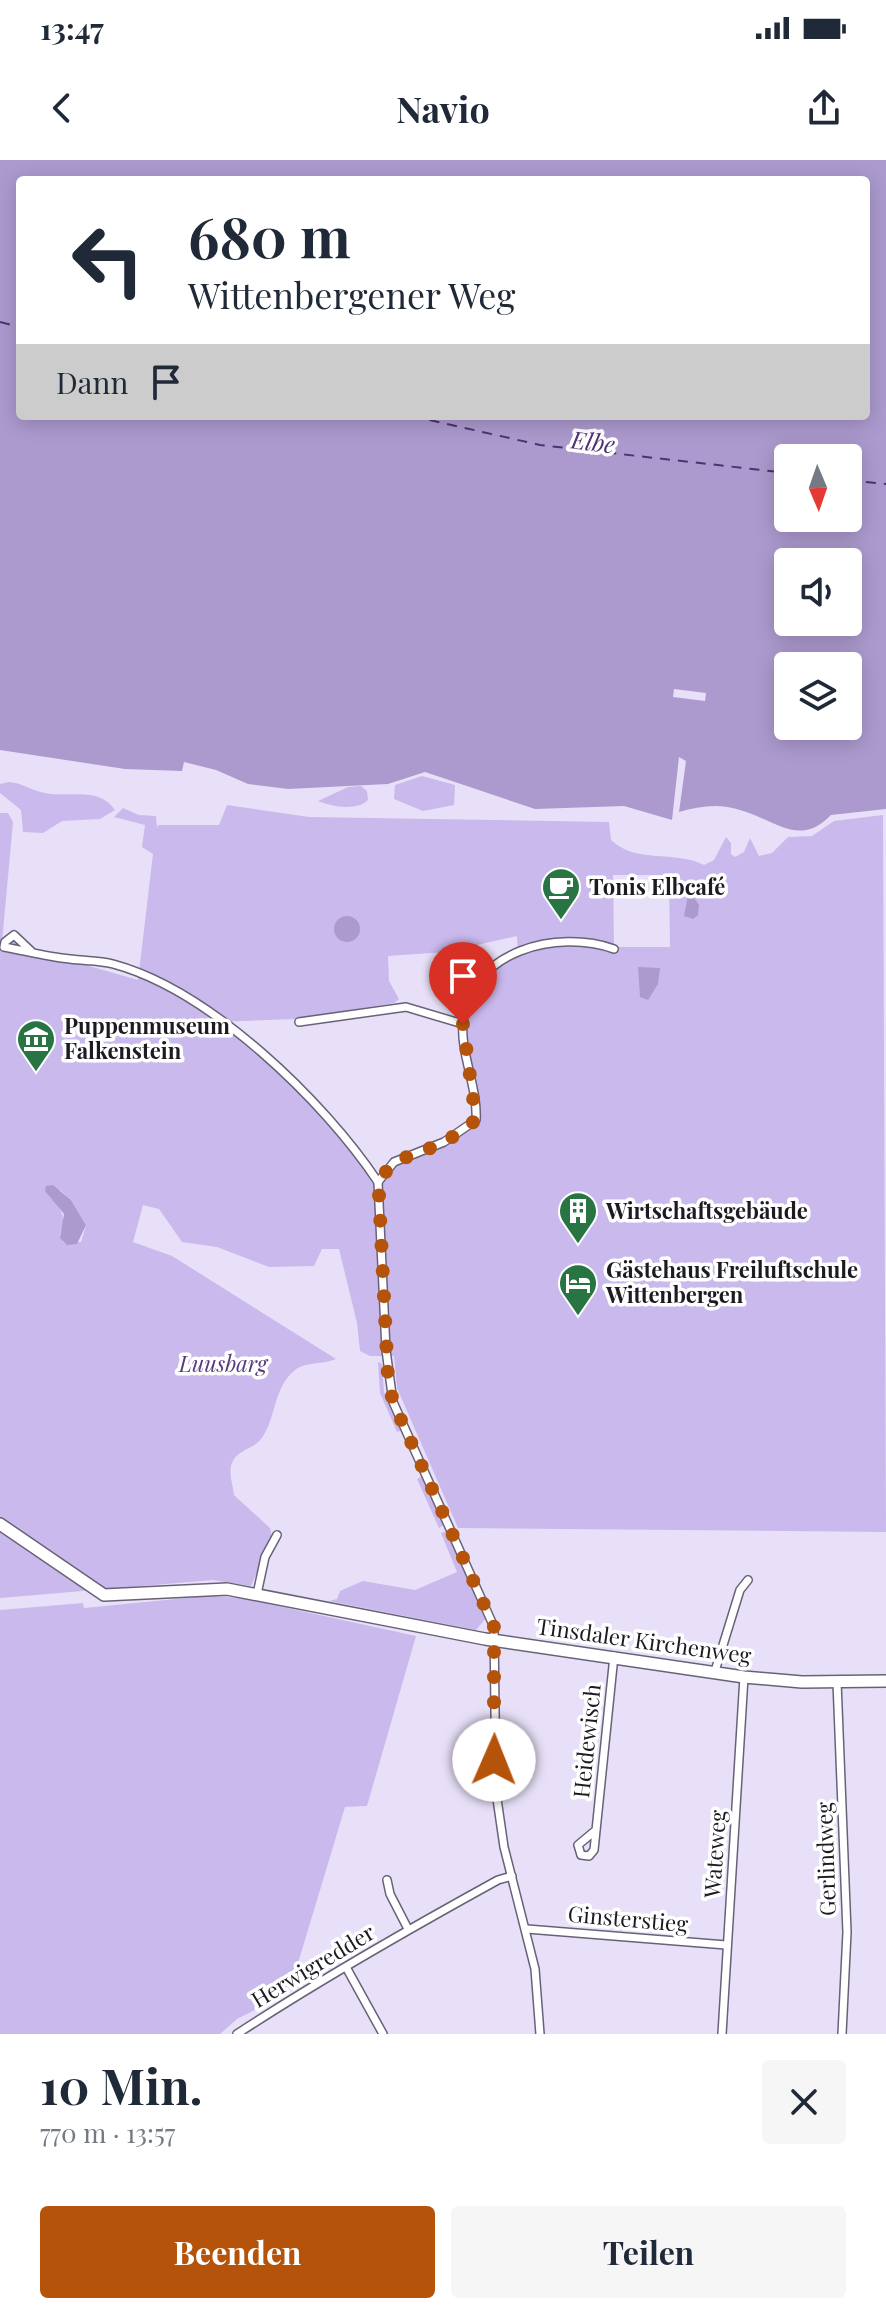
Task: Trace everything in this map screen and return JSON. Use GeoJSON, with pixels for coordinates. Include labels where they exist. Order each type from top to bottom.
{"type":"FeatureCollection","features":[{"type":"Feature","properties":{"kind":"street"},"geometry":{"type":"LineString","coordinates":[[378,1182],[394,1162],[444,1142],[476,1120],[463,1024],[479,982],[494,967],[521,950],[573,940],[614,949]]}},
{"type":"Feature","properties":{"kind":"street"},"geometry":{"type":"LineString","coordinates":[[32,952],[111,963],[159,982],[207,1013],[270,1058],[355,1147],[378,1182],[386,1350],[393,1402],[494,1627],[496,1792],[512,1876],[527,1929],[540,2034]]}},
{"type":"Feature","properties":{"kind":"street"},"geometry":{"type":"LineString","coordinates":[[299,1022],[406,1007],[463,1024]]}},
{"type":"Feature","properties":{"kind":"street","name":"Tinsdaler Kirchenweg"},"geometry":{"type":"LineString","coordinates":[[0,1524],[104,1595],[212,1588],[496,1639],[744,1677],[886,1681]]}},
{"type":"Feature","properties":{"kind":"street"},"geometry":{"type":"LineString","coordinates":[[257,1594],[265,1557],[277,1535]]}},
{"type":"Feature","properties":{"kind":"street"},"geometry":{"type":"LineString","coordinates":[[715,1671],[740,1590],[748,1580]]}},
{"type":"Feature","properties":{"kind":"street","name":"Heidewisch"},"geometry":{"type":"LineString","coordinates":[[596,1830],[614,1656]]}},
{"type":"Feature","properties":{"kind":"street","name":"Wateweg"},"geometry":{"type":"LineString","coordinates":[[722,2034],[744,1677]]}},
{"type":"Feature","properties":{"kind":"street","name":"Gerlindweg"},"geometry":{"type":"LineString","coordinates":[[837,1682],[847,1932],[842,2034]]}},
{"type":"Feature","properties":{"kind":"street","name":"Herwigredder"},"geometry":{"type":"LineString","coordinates":[[237,2034],[248,2031],[408,1929],[498,1880],[512,1876]]}},
{"type":"Feature","properties":{"kind":"street","name":"Herwigredder"},"geometry":{"type":"LineString","coordinates":[[387,1880],[408,1929]]}},
{"type":"Feature","properties":{"kind":"street","name":"Ginsterstieg"},"geometry":{"type":"LineString","coordinates":[[527,1929],[726,1945]]}},
{"type":"Feature","properties":{"kind":"street"},"geometry":{"type":"LineString","coordinates":[[346,1967],[383,2034]]}},
{"type":"Feature","properties":{"kind":"green space"},"geometry":{"type":"Polygon","coordinates":[[[422,776],[455,785],[454,805],[423,811],[394,799],[395,785],[422,776]]]}},
{"type":"Feature","properties":{"kind":"green space"},"geometry":{"type":"Polygon","coordinates":[[[9,782],[45,793],[92,795],[101,798],[115,810],[100,819],[62,821],[43,833],[23,832],[21,810],[0,793],[0,784],[9,782]]]}},
{"type":"Feature","properties":{"kind":"green space"},"geometry":{"type":"Polygon","coordinates":[[[361,786],[367,791],[368,800],[358,806],[338,806],[318,801],[348,787],[361,786]]]}},
{"type":"Feature","properties":{"kind":"green space","name":"Luusbarg"},"geometry":{"type":"Polygon","coordinates":[[[227,805],[309,817],[609,822],[611,840],[632,852],[681,858],[704,865],[714,860],[726,837],[731,843],[731,854],[735,857],[744,852],[750,838],[759,856],[772,853],[788,837],[812,836],[834,821],[883,815],[886,1532],[458,1528],[397,1388],[394,1356],[370,1356],[360,1351],[357,1323],[339,1249],[322,1249],[314,1266],[269,1267],[217,1247],[182,1242],[159,1209],[143,1205],[133,1242],[172,1256],[336,1359],[303,1366],[287,1378],[261,1439],[232,1463],[234,1495],[270,1528],[272,1537],[251,1586],[213,1580],[0,1598],[0,813],[8,813],[13,822],[2,942],[13,937],[23,947],[138,980],[153,854],[142,847],[145,825],[114,817],[123,808],[139,815],[156,816],[157,828],[158,825],[219,825],[227,805]],[[613,875],[614,947],[670,947],[669,875],[613,875]],[[517,936],[446,952],[388,956],[389,981],[399,999],[394,1003],[296,1019],[216,1022],[262,1056],[304,1095],[343,1138],[377,1184],[394,1164],[457,1137],[478,1118],[467,1046],[471,1007],[480,989],[495,971],[518,954],[517,936]],[[60,1190],[50,1197],[62,1214],[60,1234],[64,1243],[81,1242],[86,1225],[71,1200],[60,1190]]]}},
{"type":"Feature","properties":{"kind":"green space"},"geometry":{"type":"Polygon","coordinates":[[[378,1362],[382,1364],[384,1392],[402,1430],[397,1432],[380,1393],[378,1362]]]}},
{"type":"Feature","properties":{"kind":"green space"},"geometry":{"type":"Polygon","coordinates":[[[423,1476],[444,1525],[439,1528],[417,1479],[423,1476]]]}},
{"type":"Feature","properties":{"kind":"green space"},"geometry":{"type":"Polygon","coordinates":[[[447,1531],[485,1619],[476,1630],[329,1601],[337,1599],[340,1591],[363,1581],[415,1590],[457,1572],[441,1533],[447,1531]]]}},
{"type":"Feature","properties":{"kind":"green space"},"geometry":{"type":"Polygon","coordinates":[[[207,1596],[241,1598],[416,1636],[367,1806],[345,1807],[289,1993],[237,2019],[220,2034],[0,2034],[0,1610],[83,1603],[84,1608],[207,1596]]]}},
{"type":"Feature","properties":{"kind":"water","name":"Elbe"},"geometry":{"type":"Polygon","coordinates":[[[0,160],[886,160],[886,809],[831,815],[819,825],[798,831],[725,807],[702,807],[679,812],[686,761],[679,757],[672,820],[624,806],[535,809],[425,772],[388,784],[288,789],[248,784],[216,770],[184,762],[182,771],[125,769],[0,750],[0,160]]]}},
{"type":"Feature","properties":{"kind":"water"},"geometry":{"type":"Polygon","coordinates":[[[688,895],[693,896],[699,905],[698,915],[693,919],[684,916],[688,895]]]}},
{"type":"Feature","properties":{"kind":"water"},"geometry":{"type":"Polygon","coordinates":[[[347,916],[357,919],[360,929],[357,939],[347,942],[337,939],[334,929],[337,919],[347,916]]]}},
{"type":"Feature","properties":{"kind":"water"},"geometry":{"type":"Polygon","coordinates":[[[638,967],[660,968],[658,984],[648,1000],[640,997],[638,967]]]}},
{"type":"Feature","properties":{"kind":"water"},"geometry":{"type":"Polygon","coordinates":[[[53,1185],[71,1200],[86,1225],[77,1244],[67,1245],[60,1238],[64,1214],[45,1191],[46,1186],[53,1185]]]}},
{"type":"Feature","properties":{"kind":"pier"},"geometry":{"type":"Polygon","coordinates":[[[674,689],[706,693],[705,701],[673,697],[674,689]]]}},
{"type":"Feature","properties":{"kind":"ferry route"},"geometry":{"type":"LineString","coordinates":[[0,322],[16,326]]}},
{"type":"Feature","properties":{"kind":"ferry route"},"geometry":{"type":"LineString","coordinates":[[430,420],[540,445],[774,471]]}},
{"type":"Feature","properties":{"kind":"ferry route"},"geometry":{"type":"LineString","coordinates":[[862,481],[886,484]]}},
{"type":"Feature","properties":{"kind":"place","name":"Tonis Elbcafé"},"geometry":{"type":"Point","coordinates":[561,921]}},
{"type":"Feature","properties":{"kind":"place","name":"Puppenmuseum Falkenstein"},"geometry":{"type":"Point","coordinates":[36,1073]}},
{"type":"Feature","properties":{"kind":"place","name":"Wirtschaftsgebäude"},"geometry":{"type":"Point","coordinates":[578,1245]}},
{"type":"Feature","properties":{"kind":"place","name":"Gästehaus Freiluftschule Wittenbergen"},"geometry":{"type":"Point","coordinates":[578,1317]}},
{"type":"Feature","properties":{"kind":"route"},"geometry":{"type":"LineString","coordinates":[[463,1024],[476,1120],[444,1142],[394,1162],[378,1182],[388,1378],[393,1402],[494,1627],[494,1760]]}}]}
